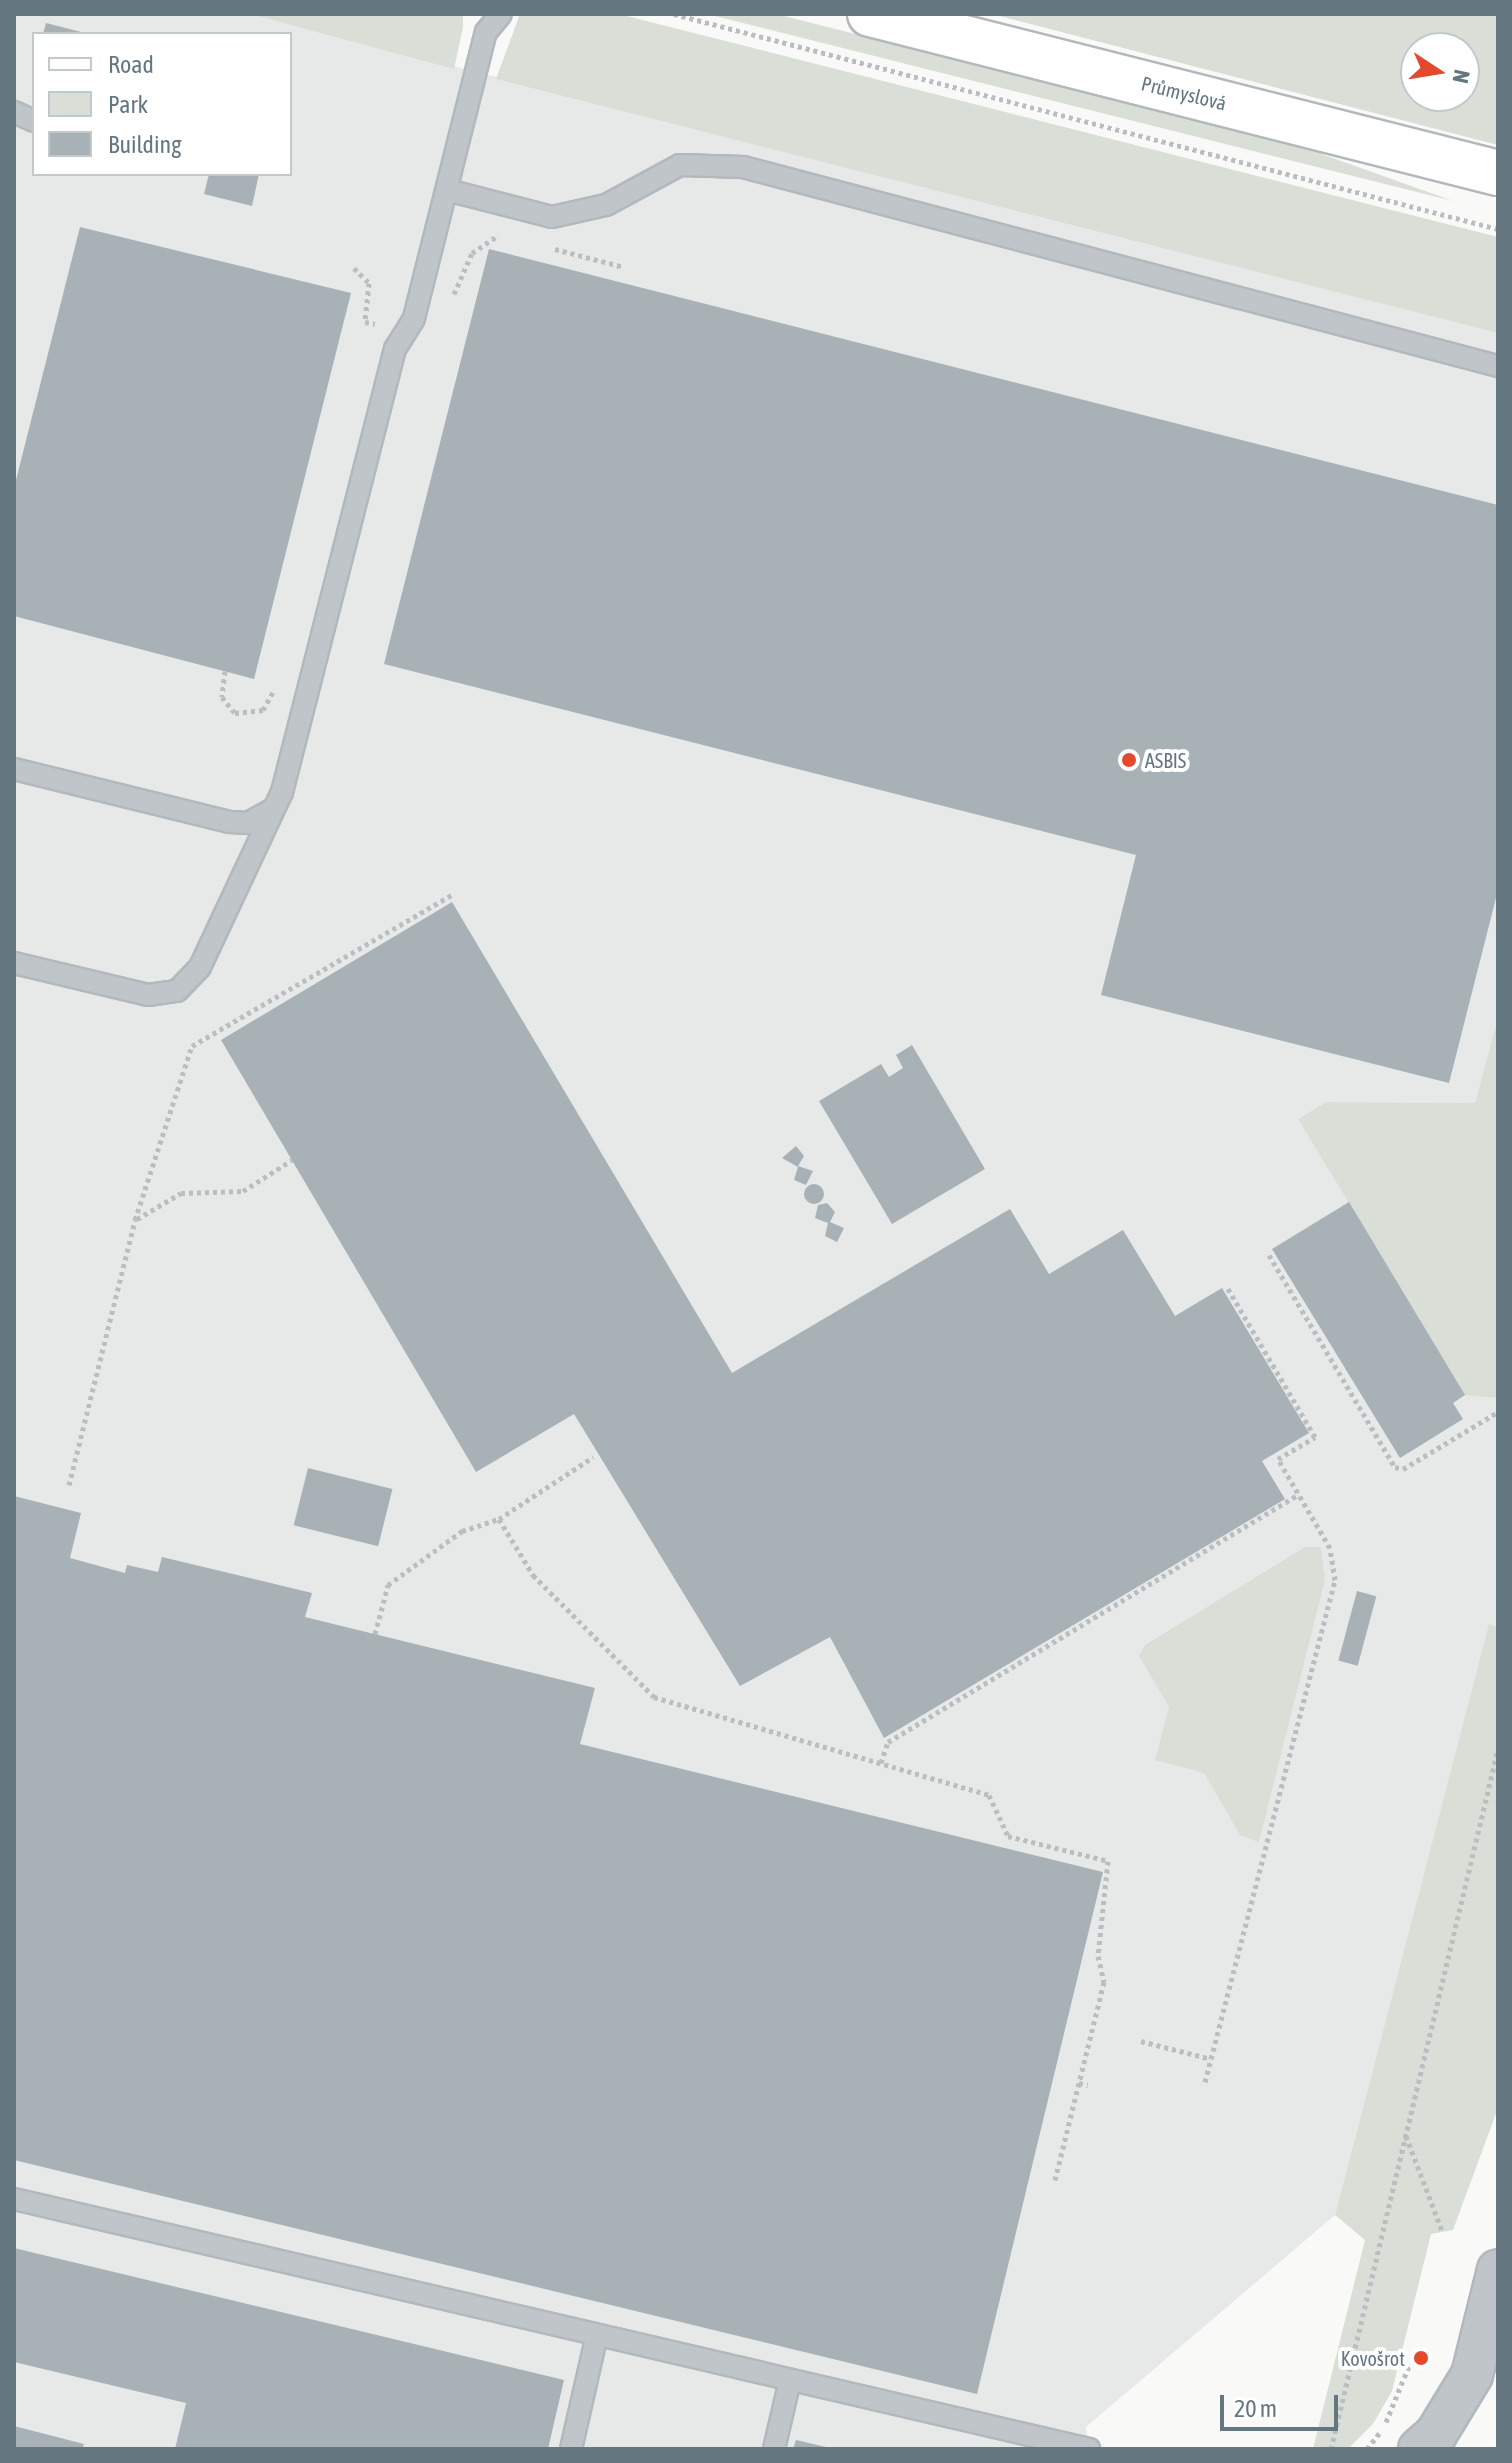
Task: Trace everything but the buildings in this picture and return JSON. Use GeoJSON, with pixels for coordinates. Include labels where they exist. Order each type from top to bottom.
{"type":"FeatureCollection","features":[{"type":"Feature","properties":{"kind":"main road","name":"Průmyslová"},"geometry":{"type":"LineString","coordinates":[[870,14],[1498,173]]}},
{"type":"Feature","properties":{"kind":"street"},"geometry":{"type":"LineString","coordinates":[[1419,2449],[1436,2434],[1472,2375],[1498,2270]]}},
{"type":"Feature","properties":{"kind":"lane"},"geometry":{"type":"LineString","coordinates":[[14,963],[164,996],[190,982],[200,967],[273,809],[309,689],[395,349],[414,318],[447,190],[484,23],[501,14]]}},
{"type":"Feature","properties":{"kind":"lane"},"geometry":{"type":"LineString","coordinates":[[447,190],[552,217],[606,205],[680,165],[743,167],[1498,366]]}},
{"type":"Feature","properties":{"kind":"lane"},"geometry":{"type":"LineString","coordinates":[[14,769],[229,822],[248,823],[273,809]]}},
{"type":"Feature","properties":{"kind":"lane"},"geometry":{"type":"LineString","coordinates":[[14,2199],[1089,2449]]}},
{"type":"Feature","properties":{"kind":"lane"},"geometry":{"type":"LineString","coordinates":[[571,2449],[597,2335]]}},
{"type":"Feature","properties":{"kind":"lane"},"geometry":{"type":"LineString","coordinates":[[1451,2449],[1472,2375]]}},
{"type":"Feature","properties":{"kind":"lane"},"geometry":{"type":"LineString","coordinates":[[774,2449],[790,2380]]}},
{"type":"Feature","properties":{"kind":"path"},"geometry":{"type":"LineString","coordinates":[[674,14],[1498,229]]}},
{"type":"Feature","properties":{"kind":"path"},"geometry":{"type":"LineString","coordinates":[[450,304],[472,253],[499,235],[513,238]]}},
{"type":"Feature","properties":{"kind":"path"},"geometry":{"type":"LineString","coordinates":[[541,245],[624,267]]}},
{"type":"Feature","properties":{"kind":"path"},"geometry":{"type":"LineString","coordinates":[[225,671],[222,697],[246,715],[263,710],[277,681],[309,689]]}},
{"type":"Feature","properties":{"kind":"path"},"geometry":{"type":"LineString","coordinates":[[69,1485],[135,1220],[192,1046],[453,894]]}},
{"type":"Feature","properties":{"kind":"path"},"geometry":{"type":"LineString","coordinates":[[135,1220],[181,1193],[243,1191],[292,1160]]}},
{"type":"Feature","properties":{"kind":"path"},"geometry":{"type":"LineString","coordinates":[[1269,1255],[1395,1467],[1403,1469],[1498,1412]]}},
{"type":"Feature","properties":{"kind":"path"},"geometry":{"type":"LineString","coordinates":[[1205,2082],[1335,1580],[1330,1548],[1278,1459],[1315,1437],[1227,1287]]}},
{"type":"Feature","properties":{"kind":"path"},"geometry":{"type":"LineString","coordinates":[[375,1634],[388,1585],[462,1531],[499,1519],[593,1457]]}},
{"type":"Feature","properties":{"kind":"path"},"geometry":{"type":"LineString","coordinates":[[881,1763],[888,1742],[1299,1494]]}},
{"type":"Feature","properties":{"kind":"path"},"geometry":{"type":"LineString","coordinates":[[499,1519],[533,1575],[654,1697],[989,1795],[1008,1836],[1108,1861],[1098,1956],[1104,1982],[1054,2184]]}},
{"type":"Feature","properties":{"kind":"path"},"geometry":{"type":"LineString","coordinates":[[1331,2449],[1498,1749]]}},
{"type":"Feature","properties":{"kind":"path"},"geometry":{"type":"LineString","coordinates":[[1141,2041],[1211,2059]]}},
{"type":"Feature","properties":{"kind":"path"},"geometry":{"type":"LineString","coordinates":[[1079,2083],[1088,2085]]}},
{"type":"Feature","properties":{"kind":"path"},"geometry":{"type":"LineString","coordinates":[[1406,2135],[1442,2231]]}},
{"type":"Feature","properties":{"kind":"path"},"geometry":{"type":"LineString","coordinates":[[1367,2449],[1400,2400],[1409,2366]]}},
{"type":"Feature","properties":{"kind":"shaded area"},"geometry":{"type":"Polygon","coordinates":[[[14,14],[250,14],[1498,333],[1498,1017],[1475,1103],[1326,1102],[1298,1119],[1349,1202],[1497,1394],[1498,1627],[1489,1625],[1335,2215],[1086,2427],[1089,2449],[14,2449],[14,14]]]}},
{"type":"Feature","properties":{"kind":"green space"},"geometry":{"type":"Polygon","coordinates":[[[250,14],[463,14],[463,27],[454,69],[250,14]]]}},
{"type":"Feature","properties":{"kind":"green space"},"geometry":{"type":"Polygon","coordinates":[[[520,14],[619,14],[1498,237],[1498,333],[496,79],[520,14]]]}},
{"type":"Feature","properties":{"kind":"green space"},"geometry":{"type":"Polygon","coordinates":[[[707,14],[776,14],[1302,147],[1453,201],[707,14]]]}},
{"type":"Feature","properties":{"kind":"green space"},"geometry":{"type":"Polygon","coordinates":[[[992,14],[1498,14],[1498,145],[992,14]]]}},
{"type":"Feature","properties":{"kind":"green space"},"geometry":{"type":"Polygon","coordinates":[[[1498,1017],[1498,1398],[1465,1395],[1298,1119],[1326,1102],[1475,1103],[1498,1017]]]}},
{"type":"Feature","properties":{"kind":"green space"},"geometry":{"type":"Polygon","coordinates":[[[1305,1547],[1321,1547],[1325,1580],[1259,1842],[1240,1835],[1204,1773],[1155,1760],[1169,1707],[1139,1656],[1145,1645],[1305,1547]]]}},
{"type":"Feature","properties":{"kind":"green space"},"geometry":{"type":"Polygon","coordinates":[[[1489,1624],[1498,1627],[1498,2108],[1453,2230],[1431,2234],[1392,2391],[1373,2424],[1348,2449],[1313,2449],[1365,2240],[1335,2215],[1489,1624]]]}},
{"type":"Feature","properties":{"kind":"place","name":"ASBIS"},"geometry":{"type":"Point","coordinates":[1129,760]}},
{"type":"Feature","properties":{"kind":"place","name":"Kovošrot"},"geometry":{"type":"Point","coordinates":[1421,2358]}}]}
